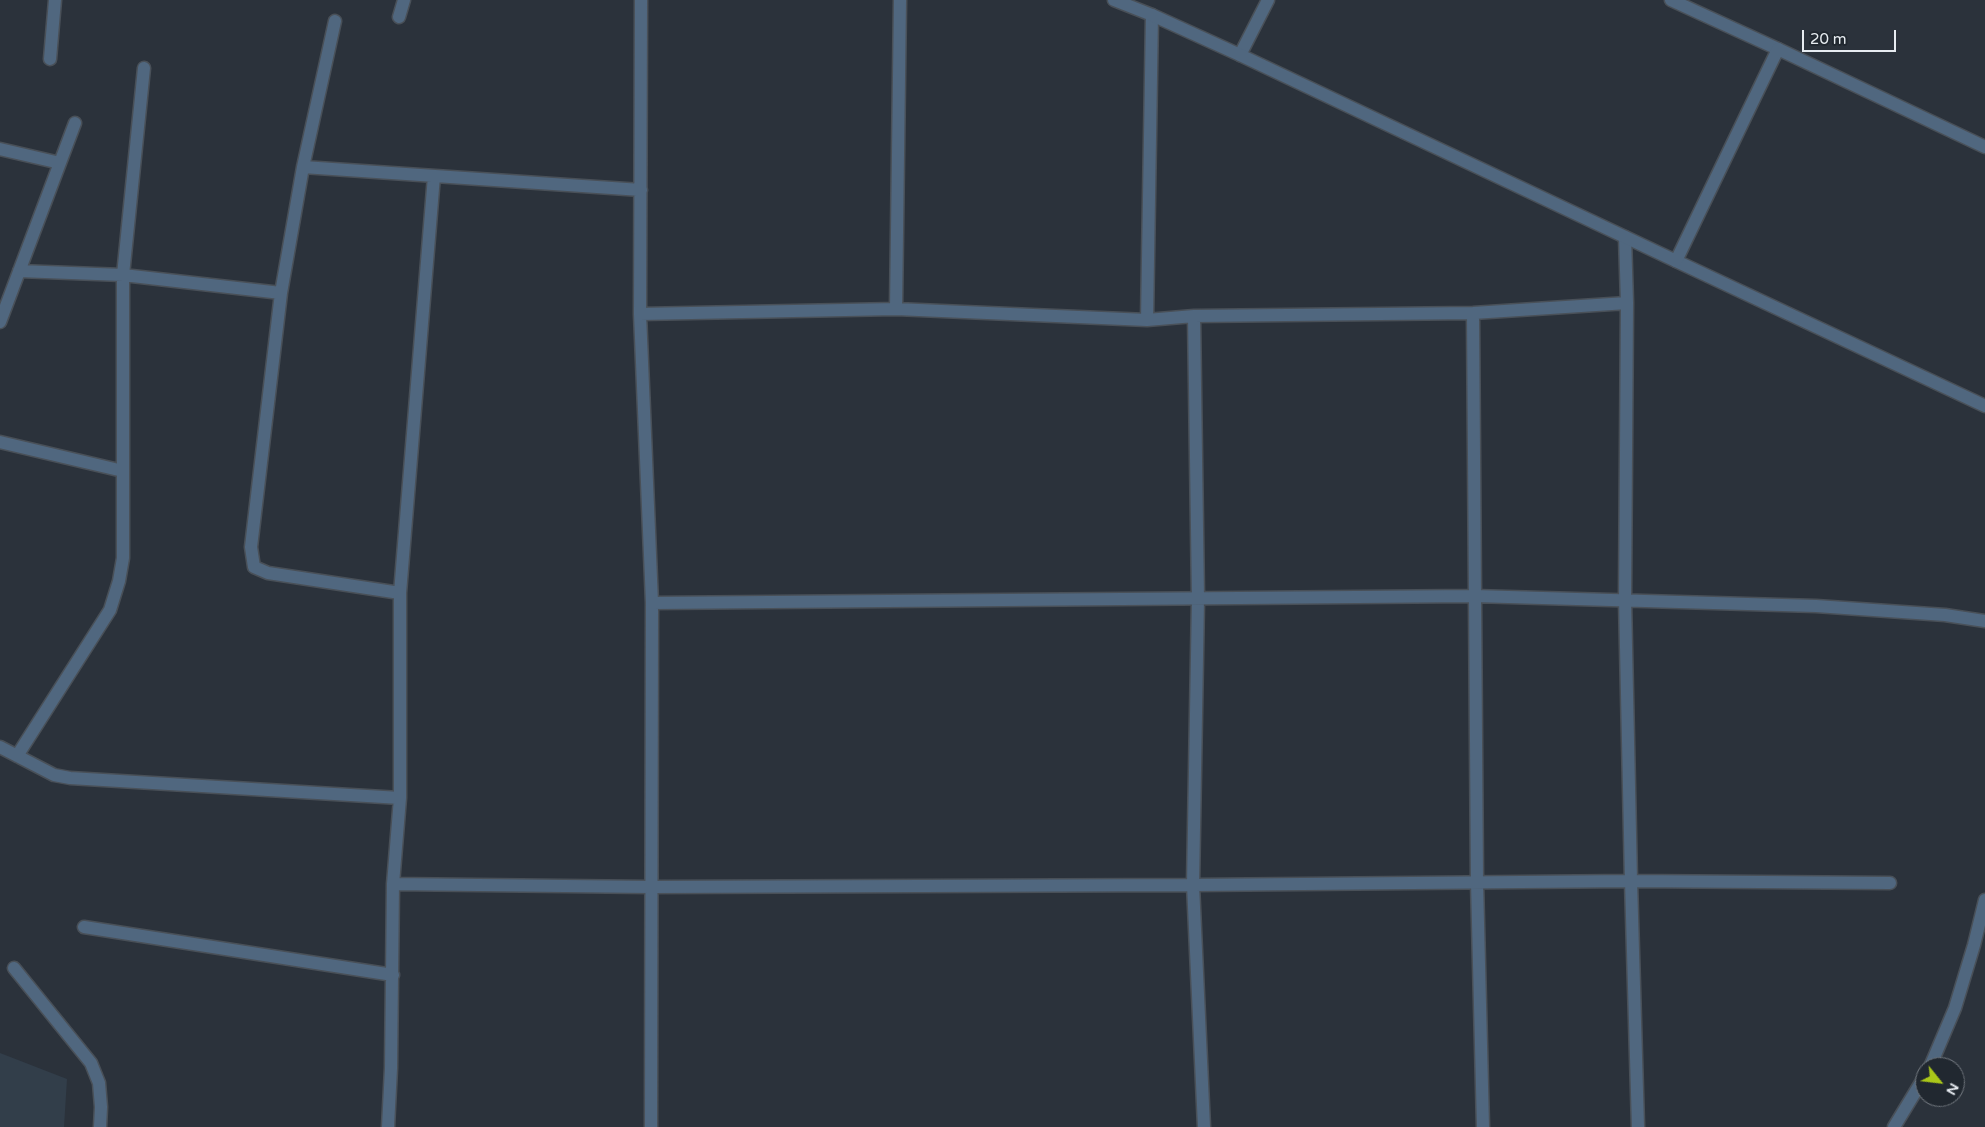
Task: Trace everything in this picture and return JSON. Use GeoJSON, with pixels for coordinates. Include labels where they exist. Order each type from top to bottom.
{"type":"FeatureCollection","features":[{"type":"Feature","properties":{"kind":"street"},"geometry":{"type":"LineString","coordinates":[[50,59],[55,0]]}},
{"type":"Feature","properties":{"kind":"street"},"geometry":{"type":"LineString","coordinates":[[399,17],[404,0]]}},
{"type":"Feature","properties":{"kind":"street"},"geometry":{"type":"LineString","coordinates":[[641,0],[640,314],[652,602],[651,1127]]}},
{"type":"Feature","properties":{"kind":"street"},"geometry":{"type":"LineString","coordinates":[[896,309],[900,0]]}},
{"type":"Feature","properties":{"kind":"street"},"geometry":{"type":"LineString","coordinates":[[1114,0],[1240,55],[1985,406]]}},
{"type":"Feature","properties":{"kind":"street"},"geometry":{"type":"LineString","coordinates":[[1240,55],[1268,0]]}},
{"type":"Feature","properties":{"kind":"street"},"geometry":{"type":"LineString","coordinates":[[1670,0],[1985,147]]}},
{"type":"Feature","properties":{"kind":"street"},"geometry":{"type":"LineString","coordinates":[[1147,320],[1152,15]]}},
{"type":"Feature","properties":{"kind":"street"},"geometry":{"type":"LineString","coordinates":[[335,21],[303,167],[281,293],[250,547],[254,567],[268,573],[400,593]]}},
{"type":"Feature","properties":{"kind":"street"},"geometry":{"type":"LineString","coordinates":[[1676,261],[1778,49]]}},
{"type":"Feature","properties":{"kind":"street"},"geometry":{"type":"LineString","coordinates":[[17,756],[110,610],[119,581],[123,558],[123,275],[144,68]]}},
{"type":"Feature","properties":{"kind":"street"},"geometry":{"type":"LineString","coordinates":[[0,322],[75,123]]}},
{"type":"Feature","properties":{"kind":"street"},"geometry":{"type":"LineString","coordinates":[[0,149],[60,163]]}},
{"type":"Feature","properties":{"kind":"street"},"geometry":{"type":"LineString","coordinates":[[303,167],[640,190]]}},
{"type":"Feature","properties":{"kind":"street"},"geometry":{"type":"LineString","coordinates":[[388,1127],[393,975],[393,884],[400,798],[400,593],[434,176]]}},
{"type":"Feature","properties":{"kind":"street"},"geometry":{"type":"LineString","coordinates":[[1625,237],[1627,303],[1625,600],[1638,1127]]}},
{"type":"Feature","properties":{"kind":"street"},"geometry":{"type":"LineString","coordinates":[[19,271],[123,275],[281,293]]}},
{"type":"Feature","properties":{"kind":"street"},"geometry":{"type":"LineString","coordinates":[[640,314],[896,309],[1147,320],[1194,316],[1473,313],[1627,303]]}},
{"type":"Feature","properties":{"kind":"street"},"geometry":{"type":"LineString","coordinates":[[1473,313],[1477,882],[1482,1127]]}},
{"type":"Feature","properties":{"kind":"street"},"geometry":{"type":"LineString","coordinates":[[1194,316],[1198,599],[1193,885],[1204,1127]]}},
{"type":"Feature","properties":{"kind":"street"},"geometry":{"type":"LineString","coordinates":[[0,442],[123,471]]}},
{"type":"Feature","properties":{"kind":"street"},"geometry":{"type":"LineString","coordinates":[[652,602],[1474,596],[1816,606],[1945,615],[1985,621]]}},
{"type":"Feature","properties":{"kind":"street"},"geometry":{"type":"LineString","coordinates":[[0,747],[54,775],[70,778],[400,798]]}},
{"type":"Feature","properties":{"kind":"street"},"geometry":{"type":"LineString","coordinates":[[393,884],[650,887],[1631,881],[1890,883]]}},
{"type":"Feature","properties":{"kind":"street"},"geometry":{"type":"LineString","coordinates":[[1934,1057],[1955,1008],[1985,900]]}},
{"type":"Feature","properties":{"kind":"street"},"geometry":{"type":"LineString","coordinates":[[84,927],[393,975]]}},
{"type":"Feature","properties":{"kind":"street"},"geometry":{"type":"LineString","coordinates":[[14,968],[91,1063],[99,1083],[100,1127]]}},
{"type":"Feature","properties":{"kind":"street"},"geometry":{"type":"LineString","coordinates":[[1894,1127],[1915,1092]]}},
{"type":"Feature","properties":{"kind":"shaded area"},"geometry":{"type":"Polygon","coordinates":[[[0,1053],[67,1079],[64,1127],[0,1127],[0,1053]]]}}]}
